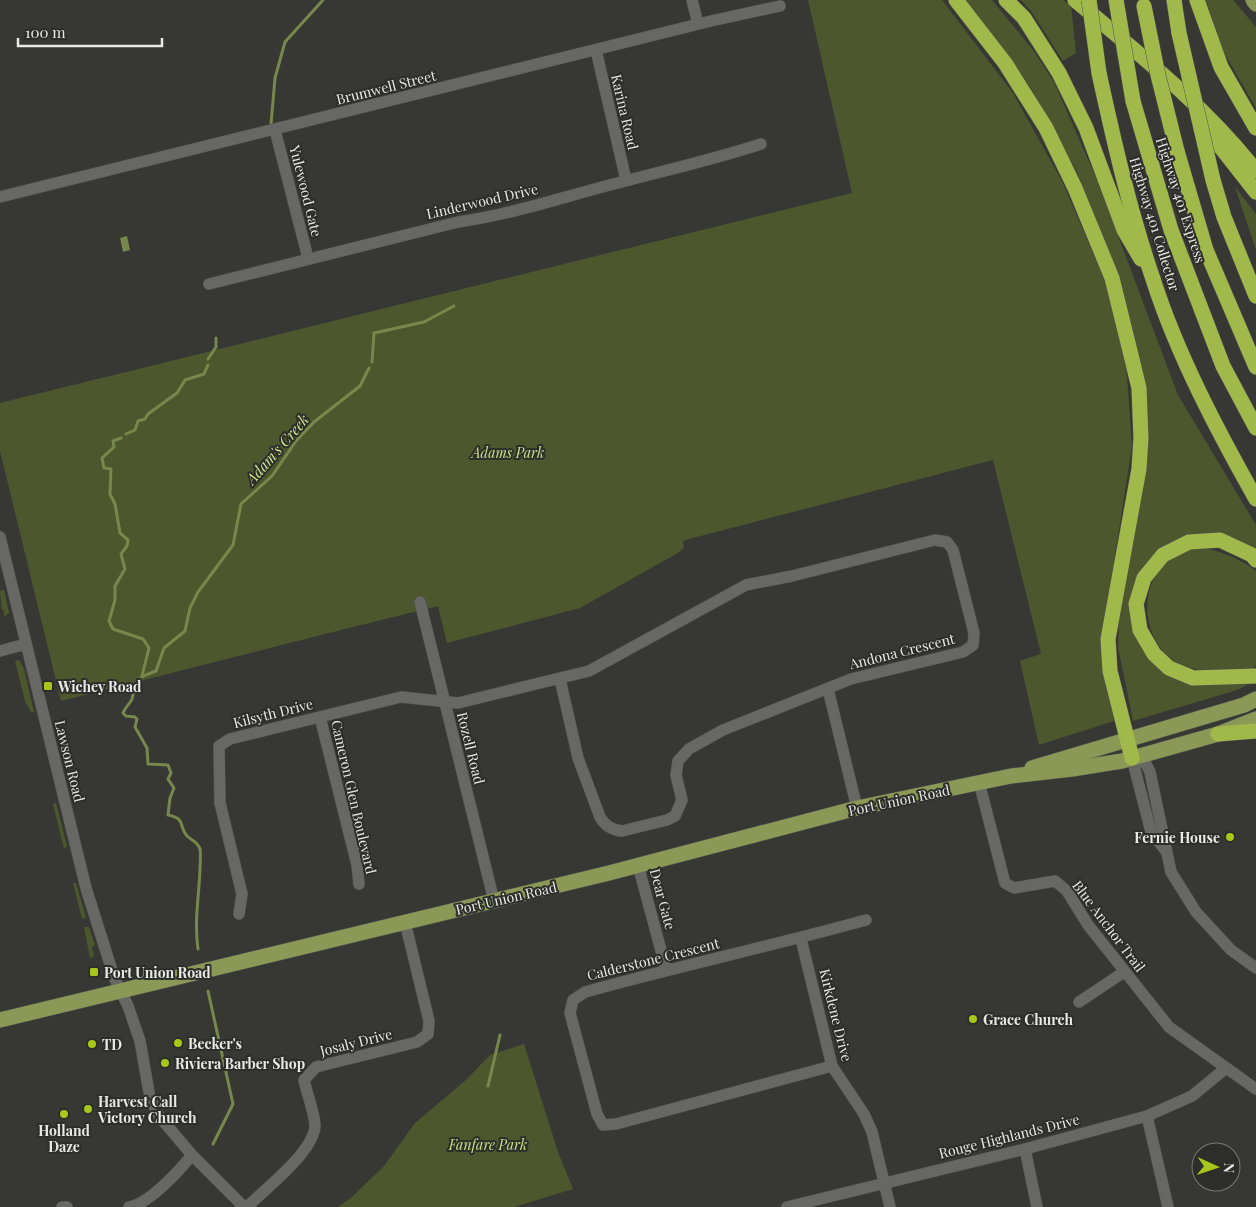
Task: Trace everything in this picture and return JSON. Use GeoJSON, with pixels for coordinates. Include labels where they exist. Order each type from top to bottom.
{"type":"FeatureCollection","features":[{"type":"Feature","properties":{"kind":"highway"},"geometry":{"type":"LineString","coordinates":[[956,0],[1005,64],[1046,128],[1075,188],[1112,278],[1139,388],[1141,438],[1139,469],[1108,639],[1110,671],[1132,758]]}},
{"type":"Feature","properties":{"kind":"highway"},"geometry":{"type":"LineString","coordinates":[[1006,0],[1024,18],[1058,73],[1086,128],[1124,230],[1153,280]]}},
{"type":"Feature","properties":{"kind":"highway"},"geometry":{"type":"LineString","coordinates":[[1076,0],[1164,76],[1230,139],[1256,170]]}},
{"type":"Feature","properties":{"kind":"highway","name":"Highway 401 Collector"},"geometry":{"type":"LineString","coordinates":[[1089,0],[1098,73],[1114,144],[1153,280],[1216,429],[1256,499]]}},
{"type":"Feature","properties":{"kind":"highway","name":"Highway 401 Express"},"geometry":{"type":"LineString","coordinates":[[1116,0],[1134,101],[1171,230],[1224,366],[1256,428]]}},
{"type":"Feature","properties":{"kind":"highway"},"geometry":{"type":"LineString","coordinates":[[1174,0],[1179,33],[1213,180],[1224,217],[1256,296]]}},
{"type":"Feature","properties":{"kind":"highway"},"geometry":{"type":"LineString","coordinates":[[1197,0],[1221,67],[1256,128]]}},
{"type":"Feature","properties":{"kind":"highway","name":"Highway 401 Express"},"geometry":{"type":"LineString","coordinates":[[1144,3],[1158,75],[1177,151],[1206,250],[1256,367]]}},
{"type":"Feature","properties":{"kind":"highway"},"geometry":{"type":"LineString","coordinates":[[1164,76],[1256,192]]}},
{"type":"Feature","properties":{"kind":"highway"},"geometry":{"type":"LineString","coordinates":[[1256,560],[1252,555],[1220,540],[1189,542],[1164,555],[1144,578],[1136,604],[1140,630],[1154,654],[1169,668],[1194,678],[1256,676]]}},
{"type":"Feature","properties":{"kind":"highway"},"geometry":{"type":"LineString","coordinates":[[1218,734],[1256,731]]}},
{"type":"Feature","properties":{"kind":"main road"},"geometry":{"type":"LineString","coordinates":[[1253,0],[1256,4]]}},
{"type":"Feature","properties":{"kind":"main road","name":"Port Union Road"},"geometry":{"type":"LineString","coordinates":[[1012,776],[1055,759],[1256,699]]}},
{"type":"Feature","properties":{"kind":"main road","name":"Port Union Road"},"geometry":{"type":"LineString","coordinates":[[0,1020],[494,901],[857,808],[979,782],[1012,776],[1072,770],[1132,758],[1218,734],[1256,719]]}},
{"type":"Feature","properties":{"kind":"street"},"geometry":{"type":"LineString","coordinates":[[692,0],[698,24]]}},
{"type":"Feature","properties":{"kind":"street","name":"Brumwell Street"},"geometry":{"type":"LineString","coordinates":[[0,197],[698,24],[780,6]]}},
{"type":"Feature","properties":{"kind":"street","name":"Karina Road"},"geometry":{"type":"LineString","coordinates":[[596,50],[626,180]]}},
{"type":"Feature","properties":{"kind":"street","name":"Yulewood Gate"},"geometry":{"type":"LineString","coordinates":[[275,130],[308,258]]}},
{"type":"Feature","properties":{"kind":"street","name":"Linderwood Drive"},"geometry":{"type":"LineString","coordinates":[[209,284],[458,222],[485,218],[626,180],[711,160],[761,144]]}},
{"type":"Feature","properties":{"kind":"street","name":"Lawson Road"},"geometry":{"type":"LineString","coordinates":[[0,537],[86,888],[114,977],[121,990],[140,1041],[150,1098],[159,1116],[192,1155],[245,1207]]}},
{"type":"Feature","properties":{"kind":"street","name":"Andona Crescent"},"geometry":{"type":"LineString","coordinates":[[445,702],[458,703],[594,670],[746,585],[792,576],[935,540],[947,542],[954,550],[974,633],[973,645],[963,652],[850,679],[723,730],[689,749],[678,761],[676,775],[682,800],[675,816],[667,820],[622,831],[615,830],[600,818],[578,758],[560,679]]}},
{"type":"Feature","properties":{"kind":"street","name":"Rozell Road"},"geometry":{"type":"LineString","coordinates":[[420,602],[494,901]]}},
{"type":"Feature","properties":{"kind":"street"},"geometry":{"type":"LineString","coordinates":[[0,650],[26,644]]}},
{"type":"Feature","properties":{"kind":"street"},"geometry":{"type":"LineString","coordinates":[[828,689],[857,808]]}},
{"type":"Feature","properties":{"kind":"street","name":"Kilsyth Drive"},"geometry":{"type":"LineString","coordinates":[[239,914],[242,894],[220,803],[219,746],[230,739],[401,696],[432,698],[445,702]]}},
{"type":"Feature","properties":{"kind":"street","name":"Cameron Glen Boulevard"},"geometry":{"type":"LineString","coordinates":[[320,716],[357,865],[358,884]]}},
{"type":"Feature","properties":{"kind":"street"},"geometry":{"type":"LineString","coordinates":[[1132,758],[1151,832],[1166,851],[1171,872],[1196,912],[1231,950],[1256,968]]}},
{"type":"Feature","properties":{"kind":"street","name":"Blue Anchor Trail"},"geometry":{"type":"LineString","coordinates":[[979,782],[1004,883],[1014,888],[1055,882],[1067,891],[1088,925],[1169,1027],[1256,1089]]}},
{"type":"Feature","properties":{"kind":"street","name":"Dear Gate"},"geometry":{"type":"LineString","coordinates":[[638,865],[666,969]]}},
{"type":"Feature","properties":{"kind":"street","name":"Calderstone Crescent"},"geometry":{"type":"LineString","coordinates":[[832,1066],[616,1124],[603,1124],[597,1114],[570,1013],[573,1000],[584,992],[666,969],[801,938],[866,920]]}},
{"type":"Feature","properties":{"kind":"street","name":"Josaly Drive"},"geometry":{"type":"LineString","coordinates":[[245,1207],[305,1150],[314,1138],[315,1124],[304,1080],[316,1067],[417,1042],[428,1034],[429,1021],[405,922]]}},
{"type":"Feature","properties":{"kind":"street","name":"Kirkdene Drive"},"geometry":{"type":"LineString","coordinates":[[801,938],[832,1066],[864,1114],[872,1132],[890,1207]]}},
{"type":"Feature","properties":{"kind":"street"},"geometry":{"type":"LineString","coordinates":[[1079,1002],[1124,972]]}},
{"type":"Feature","properties":{"kind":"street","name":"Rouge Highlands Drive"},"geometry":{"type":"LineString","coordinates":[[788,1207],[1025,1149],[1147,1116],[1192,1096],[1226,1068]]}},
{"type":"Feature","properties":{"kind":"street"},"geometry":{"type":"LineString","coordinates":[[1147,1116],[1168,1207]]}},
{"type":"Feature","properties":{"kind":"street"},"geometry":{"type":"LineString","coordinates":[[1025,1149],[1037,1207]]}},
{"type":"Feature","properties":{"kind":"street"},"geometry":{"type":"LineString","coordinates":[[129,1207],[134,1206],[158,1190],[192,1155]]}},
{"type":"Feature","properties":{"kind":"street"},"geometry":{"type":"LineString","coordinates":[[62,1207],[67,1207]]}},
{"type":"Feature","properties":{"kind":"green space","name":"Adams Park"},"geometry":{"type":"Polygon","coordinates":[[[808,0],[942,0],[1013,93],[1062,181],[1106,283],[1126,363],[1132,446],[1103,633],[1114,721],[1039,745],[1020,661],[1041,654],[993,460],[683,541],[684,548],[676,554],[580,608],[447,643],[438,606],[61,701],[0,451],[0,403],[852,193],[808,0]]]}},
{"type":"Feature","properties":{"kind":"green space"},"geometry":{"type":"Polygon","coordinates":[[[964,0],[992,0],[1033,50],[1054,82],[1097,180],[1178,395],[1256,525],[1256,554],[1195,535],[1169,543],[1142,567],[1130,604],[1152,662],[1253,682],[1237,690],[1133,721],[1118,647],[1119,616],[1145,387],[1122,285],[1077,172],[1030,87],[964,0]]]}},
{"type":"Feature","properties":{"kind":"green space"},"geometry":{"type":"Polygon","coordinates":[[[1021,0],[1063,0],[1071,6],[1076,53],[1063,61],[1031,11],[1021,0]]]}},
{"type":"Feature","properties":{"kind":"green space"},"geometry":{"type":"Polygon","coordinates":[[[1206,0],[1233,0],[1256,27],[1256,108],[1222,49],[1206,0]]]}},
{"type":"Feature","properties":{"kind":"green space"},"geometry":{"type":"Polygon","coordinates":[[[1235,187],[1256,214],[1256,250],[1235,187]]]}},
{"type":"Feature","properties":{"kind":"green space"},"geometry":{"type":"Polygon","coordinates":[[[1196,547],[1228,555],[1256,571],[1256,665],[1253,669],[1210,671],[1193,669],[1171,658],[1159,646],[1152,632],[1148,616],[1148,600],[1152,584],[1159,569],[1171,558],[1196,547]]]}},
{"type":"Feature","properties":{"kind":"green space"},"geometry":{"type":"Polygon","coordinates":[[[4,590],[9,613],[4,617],[0,591],[4,590]]]}},
{"type":"Feature","properties":{"kind":"green space"},"geometry":{"type":"Polygon","coordinates":[[[19,660],[24,669],[34,712],[31,712],[25,701],[15,661],[19,660]]]}},
{"type":"Feature","properties":{"kind":"green space"},"geometry":{"type":"Polygon","coordinates":[[[56,803],[67,846],[64,849],[53,804],[56,803]]]}},
{"type":"Feature","properties":{"kind":"green space"},"geometry":{"type":"Polygon","coordinates":[[[73,883],[76,883],[86,918],[82,919],[73,883]]]}},
{"type":"Feature","properties":{"kind":"green space"},"geometry":{"type":"Polygon","coordinates":[[[84,927],[89,927],[95,945],[92,947],[94,956],[90,958],[84,927]]]}},
{"type":"Feature","properties":{"kind":"green space","name":"Fanfare Park"},"geometry":{"type":"Polygon","coordinates":[[[524,1044],[558,1152],[573,1189],[514,1207],[338,1207],[352,1197],[384,1166],[415,1123],[467,1079],[490,1055],[524,1044]]]}},
{"type":"Feature","properties":{"kind":"shaded area"},"geometry":{"type":"Polygon","coordinates":[[[127,236],[130,250],[123,252],[120,238],[127,236]]]}},
{"type":"Feature","properties":{"kind":"waterway","name":"Adam's Creek"},"geometry":{"type":"LineString","coordinates":[[271,124],[275,78],[285,42],[323,0]]}},
{"type":"Feature","properties":{"kind":"waterway"},"geometry":{"type":"LineString","coordinates":[[372,362],[374,333],[424,322],[454,306]]}},
{"type":"Feature","properties":{"kind":"waterway","name":"Adam's Creek"},"geometry":{"type":"LineString","coordinates":[[208,359],[216,347],[216,338]]}},
{"type":"Feature","properties":{"kind":"waterway","name":"Adam's Creek"},"geometry":{"type":"LineString","coordinates":[[126,434],[135,430],[138,421],[145,419],[148,414],[177,393],[185,380],[204,374],[208,365]]}},
{"type":"Feature","properties":{"kind":"waterway","name":"Adam's Creek"},"geometry":{"type":"LineString","coordinates":[[198,949],[197,919],[200,849],[184,832],[180,821],[168,815],[170,798],[174,788],[168,779],[171,773],[168,765],[148,764],[147,748],[135,727],[137,719],[126,716],[123,713],[132,699],[140,678],[156,671],[164,648],[185,631],[190,608],[198,592],[233,545],[241,504],[272,476],[296,441],[314,422],[360,386],[369,368]]}},
{"type":"Feature","properties":{"kind":"waterway","name":"Adam's Creek"},"geometry":{"type":"LineString","coordinates":[[121,438],[113,441],[114,447],[102,458],[104,468],[111,469],[110,494],[115,504],[120,533],[128,540],[127,546],[121,554],[125,569],[115,586],[115,600],[109,621],[113,629],[143,639],[149,648],[142,676]]}},
{"type":"Feature","properties":{"kind":"waterway","name":"Adam's Creek"},"geometry":{"type":"LineString","coordinates":[[208,991],[233,1104],[213,1144]]}},
{"type":"Feature","properties":{"kind":"waterway"},"geometry":{"type":"LineString","coordinates":[[488,1086],[500,1035]]}},
{"type":"Feature","properties":{"kind":"place","name":"Wichey Road"},"geometry":{"type":"Point","coordinates":[48,686]}},
{"type":"Feature","properties":{"kind":"place","name":"Fernie House"},"geometry":{"type":"Point","coordinates":[1230,837]}},
{"type":"Feature","properties":{"kind":"place","name":"Port Union Road"},"geometry":{"type":"Point","coordinates":[94,972]}},
{"type":"Feature","properties":{"kind":"place","name":"Grace Church"},"geometry":{"type":"Point","coordinates":[973,1019]}},
{"type":"Feature","properties":{"kind":"place","name":"Becker's"},"geometry":{"type":"Point","coordinates":[178,1043]}},
{"type":"Feature","properties":{"kind":"place","name":"TD"},"geometry":{"type":"Point","coordinates":[92,1044]}},
{"type":"Feature","properties":{"kind":"place","name":"Riviera Barber Shop"},"geometry":{"type":"Point","coordinates":[165,1063]}},
{"type":"Feature","properties":{"kind":"place","name":"Harvest Call Victory Church"},"geometry":{"type":"Point","coordinates":[88,1109]}},
{"type":"Feature","properties":{"kind":"place","name":"Holland Daze"},"geometry":{"type":"Point","coordinates":[64,1114]}}]}
